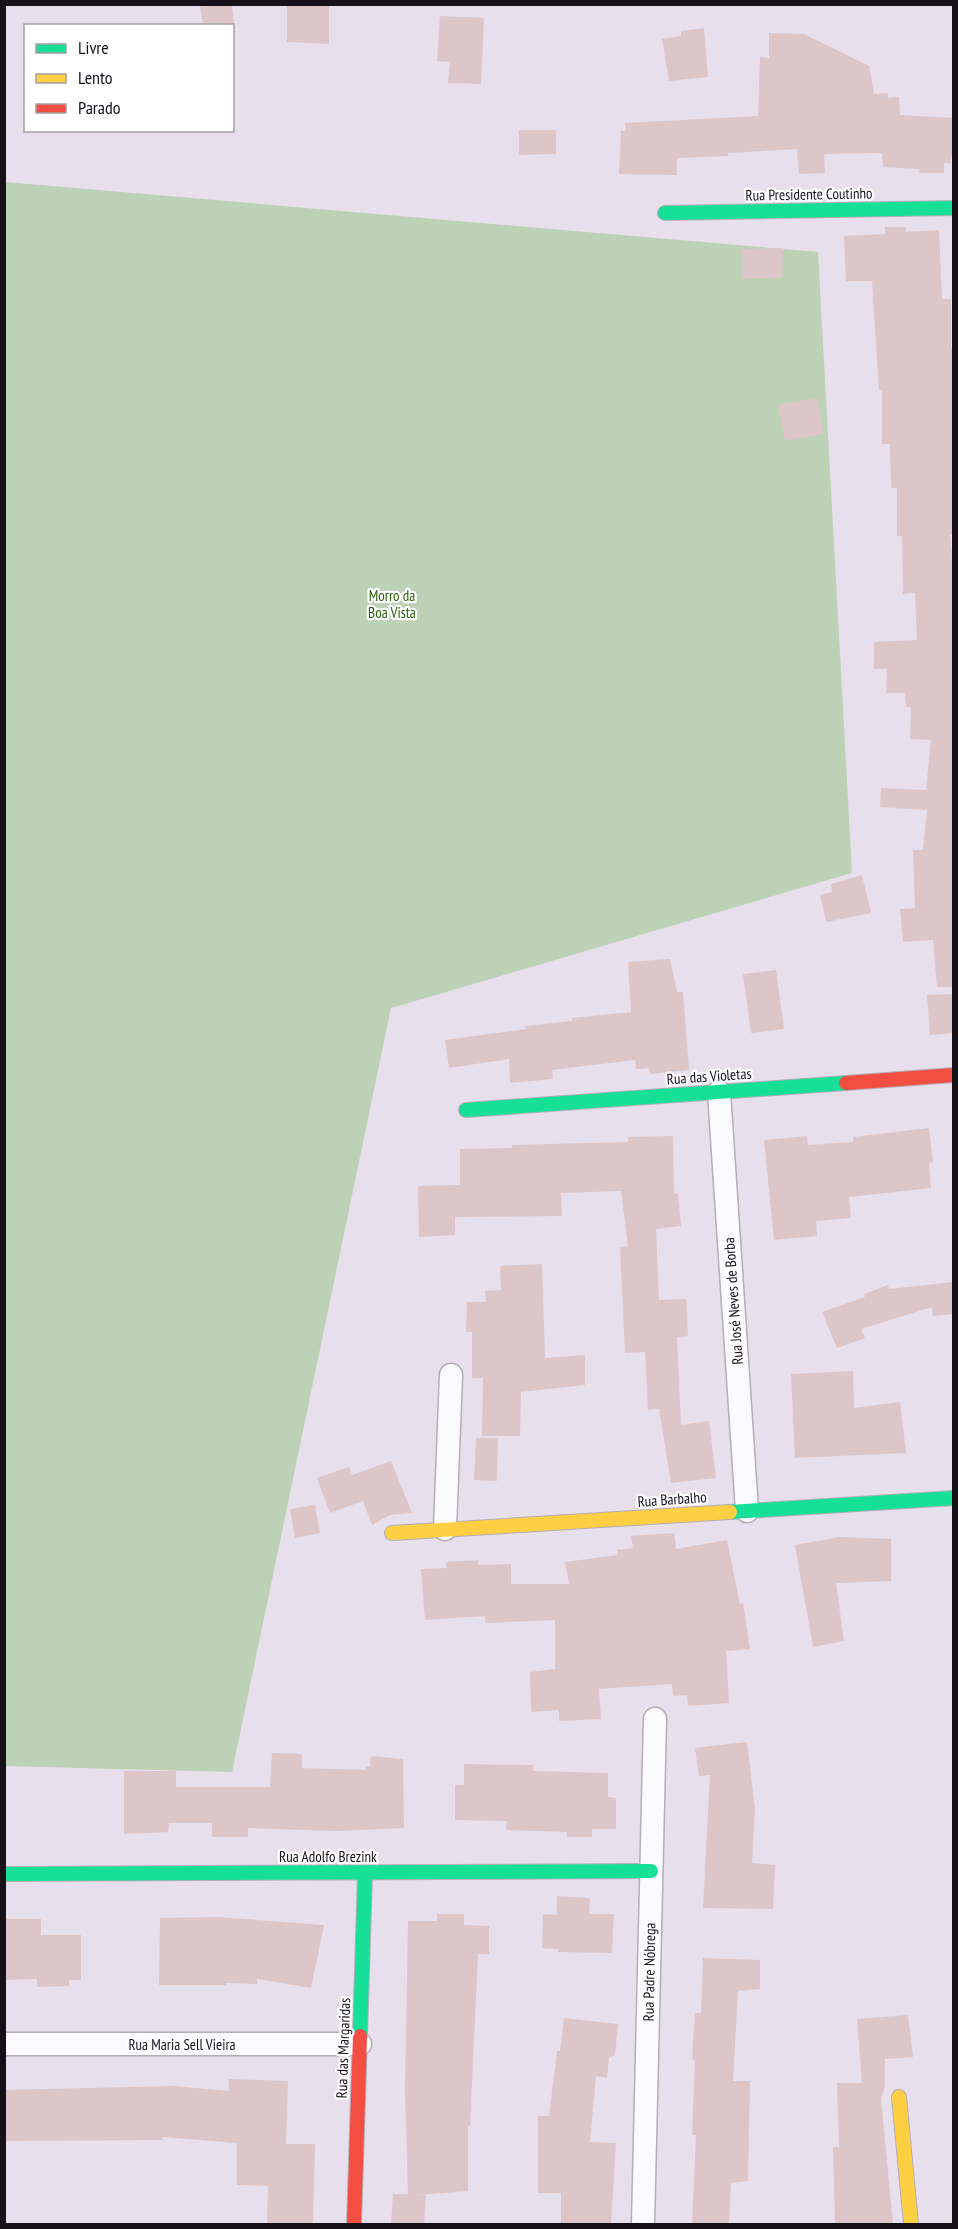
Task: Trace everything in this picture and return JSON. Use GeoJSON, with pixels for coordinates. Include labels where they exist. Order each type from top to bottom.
{"type":"FeatureCollection","features":[{"type":"Feature","properties":{"kind":"street","name":"Rua Presidente Coutinho"},"geometry":{"type":"LineString","coordinates":[[665,213],[954,208]]}},
{"type":"Feature","properties":{"kind":"street","name":"Rua das Violetas"},"geometry":{"type":"LineString","coordinates":[[466,1110],[954,1075]]}},
{"type":"Feature","properties":{"kind":"street","name":"Rua José Neves de Borba"},"geometry":{"type":"LineString","coordinates":[[719,1092],[747,1511]]}},
{"type":"Feature","properties":{"kind":"street"},"geometry":{"type":"LineString","coordinates":[[445,1529],[451,1375]]}},
{"type":"Feature","properties":{"kind":"street","name":"Rua Barbalho"},"geometry":{"type":"LineString","coordinates":[[392,1533],[954,1497]]}},
{"type":"Feature","properties":{"kind":"street","name":"Rua Padre Nóbrega"},"geometry":{"type":"LineString","coordinates":[[643,2224],[655,1719]]}},
{"type":"Feature","properties":{"kind":"street","name":"Rua Adolfo Brezink"},"geometry":{"type":"LineString","coordinates":[[4,1874],[651,1871]]}},
{"type":"Feature","properties":{"kind":"street","name":"Rua das Margaridas"},"geometry":{"type":"LineString","coordinates":[[354,2224],[365,1873]]}},
{"type":"Feature","properties":{"kind":"street","name":"Rua Maria Sell Vieira"},"geometry":{"type":"LineString","coordinates":[[4,2044],[360,2044]]}},
{"type":"Feature","properties":{"kind":"street"},"geometry":{"type":"LineString","coordinates":[[899,2097],[910,2224]]}},
{"type":"Feature","properties":{"kind":"green space","name":"Morro da Boa Vista"},"geometry":{"type":"Polygon","coordinates":[[[5,182],[818,252],[852,873],[391,1008],[232,1772],[5,1766],[5,182]]]}},
{"type":"Feature","properties":{"kind":"building"},"geometry":{"type":"Polygon","coordinates":[[[200,4],[232,4],[234,24],[203,24],[200,4]]]}},
{"type":"Feature","properties":{"kind":"building"},"geometry":{"type":"Polygon","coordinates":[[[287,4],[329,4],[329,44],[287,42],[287,4]]]}},
{"type":"Feature","properties":{"kind":"building"},"geometry":{"type":"Polygon","coordinates":[[[440,16],[484,18],[481,84],[448,83],[450,62],[437,61],[440,16]]]}},
{"type":"Feature","properties":{"kind":"building"},"geometry":{"type":"Polygon","coordinates":[[[704,28],[708,77],[669,81],[662,39],[681,36],[681,31],[704,28]]]}},
{"type":"Feature","properties":{"kind":"building"},"geometry":{"type":"Polygon","coordinates":[[[769,33],[804,34],[869,66],[874,94],[888,93],[888,98],[899,97],[900,115],[954,118],[954,157],[951,156],[950,163],[944,163],[944,173],[919,173],[920,169],[883,167],[882,153],[824,154],[825,173],[799,174],[797,149],[728,153],[728,156],[677,158],[677,175],[619,174],[621,131],[626,131],[625,123],[758,116],[760,57],[769,58],[769,33]]]}},
{"type":"Feature","properties":{"kind":"building"},"geometry":{"type":"Polygon","coordinates":[[[519,130],[556,130],[556,154],[519,155],[519,130]]]}},
{"type":"Feature","properties":{"kind":"building"},"geometry":{"type":"Polygon","coordinates":[[[885,227],[906,227],[906,232],[939,230],[942,299],[951,299],[951,348],[954,348],[954,535],[950,535],[954,579],[954,987],[937,987],[933,940],[903,942],[900,909],[915,908],[913,850],[923,850],[927,810],[880,807],[881,788],[926,790],[931,740],[910,739],[911,707],[906,707],[905,693],[886,693],[887,669],[874,669],[874,642],[917,640],[915,593],[903,594],[902,536],[897,536],[897,488],[891,488],[890,444],[882,444],[882,390],[879,390],[872,281],[846,281],[844,236],[885,234],[885,227]]]}},
{"type":"Feature","properties":{"kind":"building"},"geometry":{"type":"Polygon","coordinates":[[[783,248],[782,278],[742,279],[742,249],[783,248]]]}},
{"type":"Feature","properties":{"kind":"building"},"geometry":{"type":"Polygon","coordinates":[[[817,398],[824,434],[785,441],[778,405],[817,398]]]}},
{"type":"Feature","properties":{"kind":"building"},"geometry":{"type":"Polygon","coordinates":[[[862,875],[871,913],[826,922],[820,895],[832,892],[831,884],[862,875]]]}},
{"type":"Feature","properties":{"kind":"building"},"geometry":{"type":"Polygon","coordinates":[[[670,959],[677,992],[683,992],[689,1070],[650,1074],[649,1068],[636,1069],[635,1060],[552,1070],[553,1079],[510,1083],[509,1059],[449,1068],[445,1040],[526,1029],[525,1026],[572,1021],[572,1018],[631,1012],[628,962],[670,959]]]}},
{"type":"Feature","properties":{"kind":"building"},"geometry":{"type":"Polygon","coordinates":[[[776,970],[784,1029],[751,1033],[743,974],[776,970]]]}},
{"type":"Feature","properties":{"kind":"building"},"geometry":{"type":"Polygon","coordinates":[[[954,994],[954,1033],[930,1035],[927,995],[954,994]]]}},
{"type":"Feature","properties":{"kind":"building"},"geometry":{"type":"Polygon","coordinates":[[[929,1128],[933,1162],[929,1163],[931,1188],[849,1197],[851,1218],[816,1221],[817,1236],[774,1240],[764,1140],[807,1136],[808,1145],[853,1142],[853,1137],[929,1128]]]}},
{"type":"Feature","properties":{"kind":"building"},"geometry":{"type":"Polygon","coordinates":[[[673,1136],[674,1194],[678,1193],[681,1226],[656,1229],[659,1300],[686,1299],[688,1336],[677,1337],[681,1425],[709,1421],[716,1478],[671,1483],[659,1409],[648,1410],[645,1352],[625,1353],[620,1247],[628,1246],[621,1191],[561,1193],[562,1216],[455,1217],[455,1235],[419,1237],[418,1186],[460,1185],[460,1149],[512,1148],[512,1145],[628,1142],[628,1137],[673,1136]]]}},
{"type":"Feature","properties":{"kind":"building"},"geometry":{"type":"Polygon","coordinates":[[[542,1264],[545,1358],[585,1355],[585,1385],[521,1392],[520,1436],[482,1436],[483,1378],[472,1378],[472,1332],[466,1332],[467,1302],[486,1302],[485,1291],[501,1290],[500,1266],[542,1264]]]}},
{"type":"Feature","properties":{"kind":"building"},"geometry":{"type":"Polygon","coordinates":[[[954,1282],[954,1314],[933,1316],[932,1307],[861,1329],[865,1338],[837,1348],[822,1312],[865,1297],[864,1294],[888,1285],[889,1289],[954,1282]]]}},
{"type":"Feature","properties":{"kind":"building"},"geometry":{"type":"Polygon","coordinates":[[[853,1371],[854,1408],[900,1402],[906,1453],[795,1458],[791,1374],[853,1371]]]}},
{"type":"Feature","properties":{"kind":"building"},"geometry":{"type":"Polygon","coordinates":[[[476,1438],[498,1438],[497,1481],[474,1480],[476,1438]]]}},
{"type":"Feature","properties":{"kind":"building"},"geometry":{"type":"Polygon","coordinates":[[[391,1461],[412,1513],[390,1515],[372,1525],[363,1501],[330,1513],[317,1478],[349,1467],[352,1475],[391,1461]]]}},
{"type":"Feature","properties":{"kind":"building"},"geometry":{"type":"Polygon","coordinates":[[[315,1505],[320,1533],[295,1538],[290,1509],[315,1505]]]}},
{"type":"Feature","properties":{"kind":"building"},"geometry":{"type":"Polygon","coordinates":[[[674,1533],[676,1549],[727,1540],[740,1604],[743,1603],[750,1649],[726,1651],[729,1703],[688,1706],[687,1695],[673,1696],[672,1684],[599,1689],[601,1719],[559,1721],[559,1710],[531,1712],[530,1672],[555,1669],[555,1620],[486,1623],[485,1616],[425,1620],[421,1569],[447,1568],[446,1562],[478,1560],[478,1565],[511,1564],[511,1584],[569,1584],[565,1562],[618,1555],[617,1550],[633,1548],[631,1536],[674,1533]]]}},
{"type":"Feature","properties":{"kind":"building"},"geometry":{"type":"Polygon","coordinates":[[[840,1537],[891,1539],[891,1581],[836,1583],[844,1641],[813,1647],[795,1545],[840,1537]]]}},
{"type":"Feature","properties":{"kind":"building"},"geometry":{"type":"Polygon","coordinates":[[[747,1742],[755,1809],[752,1863],[775,1865],[773,1909],[703,1908],[710,1775],[699,1776],[695,1748],[747,1742]]]}},
{"type":"Feature","properties":{"kind":"building"},"geometry":{"type":"Polygon","coordinates":[[[272,1753],[302,1754],[302,1768],[366,1770],[366,1767],[370,1766],[371,1756],[403,1759],[404,1828],[337,1831],[248,1828],[248,1837],[212,1837],[212,1823],[169,1823],[168,1832],[124,1834],[124,1771],[176,1771],[176,1787],[270,1787],[272,1753]]]}},
{"type":"Feature","properties":{"kind":"building"},"geometry":{"type":"Polygon","coordinates":[[[464,1764],[533,1765],[533,1771],[608,1773],[608,1797],[616,1798],[616,1829],[592,1829],[592,1837],[567,1837],[567,1832],[506,1830],[507,1821],[455,1820],[455,1785],[464,1785],[464,1764]]]}},
{"type":"Feature","properties":{"kind":"building"},"geometry":{"type":"Polygon","coordinates":[[[557,1896],[590,1898],[589,1914],[614,1914],[612,1953],[558,1952],[558,1949],[542,1948],[543,1914],[557,1915],[557,1896]]]}},
{"type":"Feature","properties":{"kind":"building"},"geometry":{"type":"Polygon","coordinates":[[[437,1914],[464,1914],[464,1925],[489,1926],[489,1954],[478,1954],[470,2126],[468,2126],[468,2191],[418,2195],[426,2195],[424,2224],[391,2224],[393,2194],[408,2194],[405,2090],[408,1921],[437,1921],[437,1914]]]}},
{"type":"Feature","properties":{"kind":"building"},"geometry":{"type":"Polygon","coordinates":[[[218,1917],[324,1925],[311,1988],[257,1979],[257,1984],[159,1985],[160,1918],[218,1917]]]}},
{"type":"Feature","properties":{"kind":"building"},"geometry":{"type":"Polygon","coordinates":[[[4,1919],[41,1919],[41,1935],[81,1935],[81,1980],[69,1980],[69,1986],[37,1987],[37,1979],[4,1980],[4,1919]]]}},
{"type":"Feature","properties":{"kind":"building"},"geometry":{"type":"Polygon","coordinates":[[[703,1958],[760,1960],[760,1989],[738,1991],[733,2081],[750,2081],[748,2181],[731,2183],[729,2224],[692,2224],[696,2135],[692,2135],[695,2060],[692,2059],[695,2013],[701,2013],[703,1958]]]}},
{"type":"Feature","properties":{"kind":"building"},"geometry":{"type":"Polygon","coordinates":[[[908,2015],[913,2057],[885,2059],[885,2086],[881,2098],[893,2224],[835,2224],[833,2147],[839,2147],[837,2083],[862,2083],[857,2019],[908,2015]]]}},
{"type":"Feature","properties":{"kind":"building"},"geometry":{"type":"Polygon","coordinates":[[[564,2018],[618,2024],[615,2055],[609,2058],[607,2078],[596,2076],[590,2142],[616,2143],[611,2224],[561,2224],[561,2193],[538,2193],[538,2116],[549,2116],[557,2051],[560,2051],[564,2018]]]}},
{"type":"Feature","properties":{"kind":"building"},"geometry":{"type":"Polygon","coordinates":[[[229,2079],[288,2081],[286,2144],[315,2144],[313,2224],[267,2224],[268,2186],[237,2185],[237,2143],[163,2137],[163,2140],[4,2141],[4,2090],[173,2086],[229,2091],[229,2079]]]}},
{"type":"Feature","properties":{"kind":"traffic: fast"},"geometry":{"type":"LineString","coordinates":[[665,213],[954,208]]}},
{"type":"Feature","properties":{"kind":"traffic: fast"},"geometry":{"type":"LineString","coordinates":[[466,1110],[846,1083]]}},
{"type":"Feature","properties":{"kind":"traffic: fast"},"geometry":{"type":"LineString","coordinates":[[730,1512],[954,1498]]}},
{"type":"Feature","properties":{"kind":"traffic: fast"},"geometry":{"type":"LineString","coordinates":[[4,1874],[651,1871]]}},
{"type":"Feature","properties":{"kind":"traffic: fast"},"geometry":{"type":"LineString","coordinates":[[360,2036],[365,1873]]}},
{"type":"Feature","properties":{"kind":"traffic: slow"},"geometry":{"type":"LineString","coordinates":[[392,1533],[730,1512]]}},
{"type":"Feature","properties":{"kind":"traffic: slow"},"geometry":{"type":"LineString","coordinates":[[899,2097],[911,2224]]}},
{"type":"Feature","properties":{"kind":"traffic: jam"},"geometry":{"type":"LineString","coordinates":[[846,1083],[954,1075]]}},
{"type":"Feature","properties":{"kind":"traffic: jam"},"geometry":{"type":"LineString","coordinates":[[354,2224],[360,2036]]}}]}
